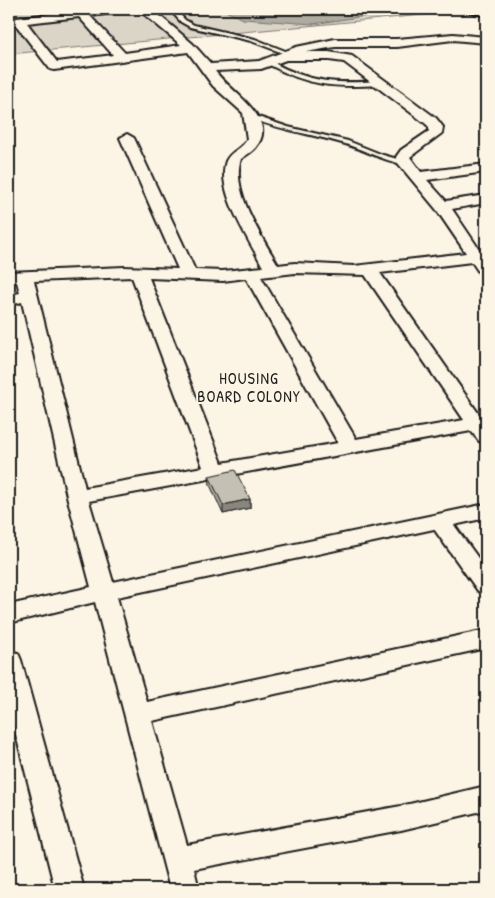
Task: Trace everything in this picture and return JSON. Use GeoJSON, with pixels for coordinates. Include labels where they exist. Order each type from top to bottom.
{"type":"FeatureCollection","features":[{"type":"Feature","properties":{"kind":"street"},"geometry":{"type":"LineString","coordinates":[[14,22],[121,9]]}},
{"type":"Feature","properties":{"kind":"street"},"geometry":{"type":"LineString","coordinates":[[143,9],[189,48],[219,85],[241,103],[252,117],[255,140],[251,147],[237,155],[232,164],[232,178],[241,209],[273,270]]}},
{"type":"Feature","properties":{"kind":"street"},"geometry":{"type":"LineString","coordinates":[[82,13],[123,58]]}},
{"type":"Feature","properties":{"kind":"street"},"geometry":{"type":"LineString","coordinates":[[14,22],[54,66],[189,48]]}},
{"type":"Feature","properties":{"kind":"street"},"geometry":{"type":"LineString","coordinates":[[207,68],[250,67],[270,63],[314,46],[397,43],[453,37],[486,40]]}},
{"type":"Feature","properties":{"kind":"street"},"geometry":{"type":"LineString","coordinates":[[288,55],[329,56],[348,59],[422,113],[436,127],[435,133],[406,153],[403,157],[404,162],[482,257],[486,272]]}},
{"type":"Feature","properties":{"kind":"street"},"geometry":{"type":"LineString","coordinates":[[127,138],[189,275]]}},
{"type":"Feature","properties":{"kind":"street"},"geometry":{"type":"LineString","coordinates":[[417,177],[486,168]]}},
{"type":"Feature","properties":{"kind":"street"},"geometry":{"type":"LineString","coordinates":[[442,206],[486,199]]}},
{"type":"Feature","properties":{"kind":"street"},"geometry":{"type":"LineString","coordinates":[[16,276],[251,274],[273,270],[370,270],[482,257]]}},
{"type":"Feature","properties":{"kind":"street"},"geometry":{"type":"LineString","coordinates":[[77,496],[350,447],[483,428],[370,270]]}},
{"type":"Feature","properties":{"kind":"street"},"geometry":{"type":"LineString","coordinates":[[139,274],[215,471]]}},
{"type":"Feature","properties":{"kind":"street"},"geometry":{"type":"LineString","coordinates":[[251,274],[350,447]]}},
{"type":"Feature","properties":{"kind":"street"},"geometry":{"type":"LineString","coordinates":[[16,276],[29,296],[77,496],[185,889]]}},
{"type":"Feature","properties":{"kind":"street"},"geometry":{"type":"LineString","coordinates":[[9,300],[29,296]]}},
{"type":"Feature","properties":{"kind":"street"},"geometry":{"type":"LineString","coordinates":[[9,614],[486,510]]}},
{"type":"Feature","properties":{"kind":"street"},"geometry":{"type":"LineString","coordinates":[[439,521],[486,585]]}},
{"type":"Feature","properties":{"kind":"street"},"geometry":{"type":"LineString","coordinates":[[137,714],[486,639]]}},
{"type":"Feature","properties":{"kind":"street"},"geometry":{"type":"LineString","coordinates":[[9,660],[70,889]]}},
{"type":"Feature","properties":{"kind":"street"},"geometry":{"type":"LineString","coordinates":[[178,859],[401,818],[486,798]]}},
{"type":"Feature","properties":{"kind":"lane"},"geometry":{"type":"LineString","coordinates":[[172,9],[183,21],[192,26],[253,40],[288,55]]}},
{"type":"Feature","properties":{"kind":"lane"},"geometry":{"type":"LineString","coordinates":[[461,9],[486,14]]}},
{"type":"Feature","properties":{"kind":"lane"},"geometry":{"type":"LineString","coordinates":[[270,63],[300,78],[327,85],[379,83]]}},
{"type":"Feature","properties":{"kind":"lane"},"geometry":{"type":"LineString","coordinates":[[252,117],[273,126],[346,142],[390,161],[404,162]]}},
{"type":"Feature","properties":{"kind":"shaded area"},"geometry":{"type":"Polygon","coordinates":[[[9,9],[486,9],[9,54],[9,9]]]}},
{"type":"Feature","properties":{"kind":"shaded area"},"geometry":{"type":"Polygon","coordinates":[[[221,9],[391,9],[393,12],[313,24],[243,19],[221,9]]]}},
{"type":"Feature","properties":{"kind":"building"},"geometry":{"type":"Polygon","coordinates":[[[235,470],[250,499],[223,505],[209,476],[235,470]]]}},
{"type":"Feature","properties":{"kind":"district","name":"HOUSING BOARD COLONY"},"geometry":{"type":"Point","coordinates":[249,387]}}]}
